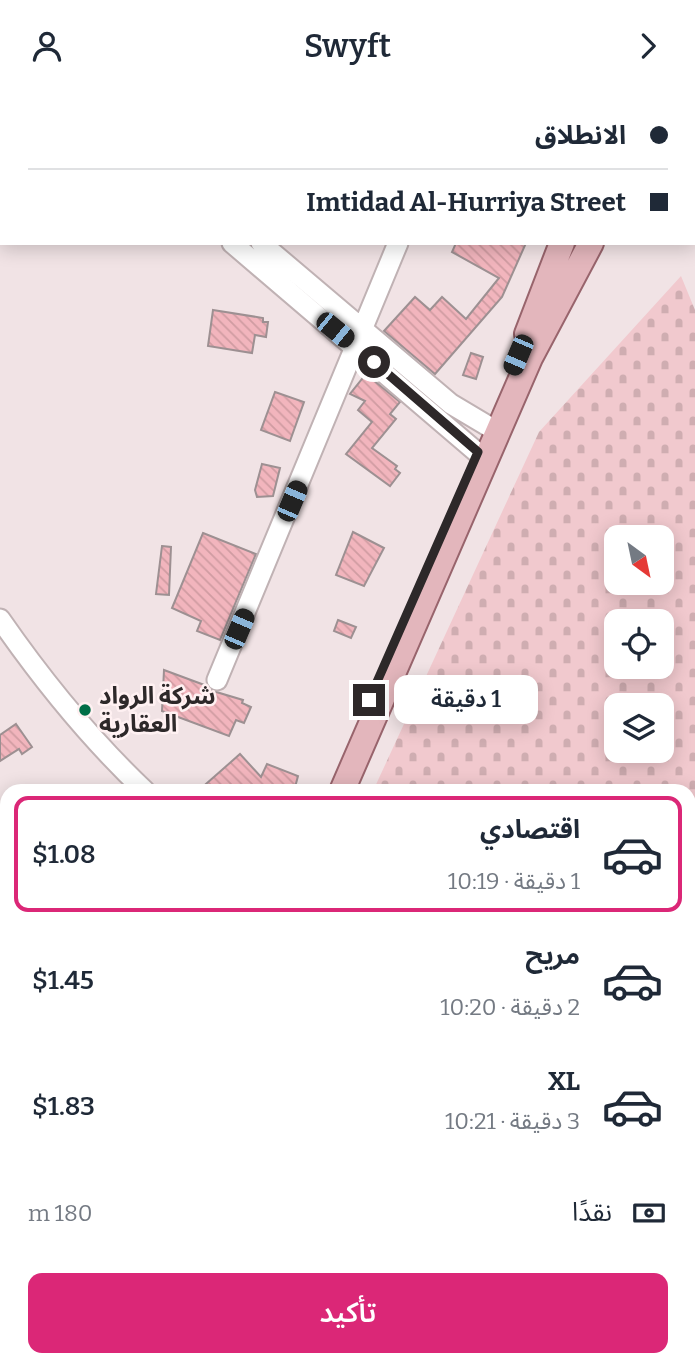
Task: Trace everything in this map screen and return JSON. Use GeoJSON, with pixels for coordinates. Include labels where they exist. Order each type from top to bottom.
{"type":"FeatureCollection","features":[{"type":"Feature","properties":{"kind":"main road"},"geometry":{"type":"LineString","coordinates":[[494,429],[561,245]]}},
{"type":"Feature","properties":{"kind":"main road"},"geometry":{"type":"LineString","coordinates":[[334,784],[494,429],[591,245]]}},
{"type":"Feature","properties":{"kind":"main road"},"geometry":{"type":"LineString","coordinates":[[571,280],[605,245]]}},
{"type":"Feature","properties":{"kind":"main road"},"geometry":{"type":"LineString","coordinates":[[344,784],[482,456]]}},
{"type":"Feature","properties":{"kind":"street"},"geometry":{"type":"LineString","coordinates":[[235,245],[451,404],[494,429]]}},
{"type":"Feature","properties":{"kind":"street"},"geometry":{"type":"LineString","coordinates":[[263,245],[482,456]]}},
{"type":"Feature","properties":{"kind":"street"},"geometry":{"type":"LineString","coordinates":[[217,680],[397,245]]}},
{"type":"Feature","properties":{"kind":"street"},"geometry":{"type":"LineString","coordinates":[[0,619],[33,666],[94,742],[138,784]]}},
{"type":"Feature","properties":{"kind":"green space"},"geometry":{"type":"Polygon","coordinates":[[[681,276],[695,310],[695,784],[376,784],[539,432],[681,276]]]}},
{"type":"Feature","properties":{"kind":"building"},"geometry":{"type":"Polygon","coordinates":[[[455,245],[525,245],[502,297],[435,374],[384,331],[415,297],[430,310],[442,297],[466,319],[499,278],[452,252],[455,245]]]}},
{"type":"Feature","properties":{"kind":"building"},"geometry":{"type":"Polygon","coordinates":[[[213,310],[263,318],[263,322],[268,322],[266,337],[255,335],[252,353],[208,346],[213,310]]]}},
{"type":"Feature","properties":{"kind":"building"},"geometry":{"type":"Polygon","coordinates":[[[471,353],[483,357],[476,379],[463,375],[471,353]]]}},
{"type":"Feature","properties":{"kind":"building"},"geometry":{"type":"Polygon","coordinates":[[[366,374],[400,402],[390,414],[396,419],[372,448],[397,466],[395,469],[400,473],[390,486],[346,454],[372,422],[358,410],[365,401],[350,394],[366,374]]]}},
{"type":"Feature","properties":{"kind":"building"},"geometry":{"type":"Polygon","coordinates":[[[275,392],[304,402],[290,441],[261,430],[275,392]]]}},
{"type":"Feature","properties":{"kind":"building"},"geometry":{"type":"Polygon","coordinates":[[[262,464],[280,468],[273,496],[257,497],[255,490],[262,464]]]}},
{"type":"Feature","properties":{"kind":"building"},"geometry":{"type":"Polygon","coordinates":[[[353,532],[384,548],[364,586],[336,575],[353,532]]]}},
{"type":"Feature","properties":{"kind":"building"},"geometry":{"type":"Polygon","coordinates":[[[203,533],[256,554],[220,640],[197,631],[201,621],[172,608],[203,533]]]}},
{"type":"Feature","properties":{"kind":"building"},"geometry":{"type":"Polygon","coordinates":[[[162,546],[171,547],[169,595],[156,594],[162,546]]]}},
{"type":"Feature","properties":{"kind":"building"},"geometry":{"type":"Polygon","coordinates":[[[338,620],[356,627],[351,638],[334,631],[338,620]]]}},
{"type":"Feature","properties":{"kind":"building"},"geometry":{"type":"Polygon","coordinates":[[[164,670],[207,686],[213,691],[243,700],[242,703],[251,707],[244,723],[236,720],[229,736],[162,711],[164,670]]]}},
{"type":"Feature","properties":{"kind":"building"},"geometry":{"type":"Polygon","coordinates":[[[16,724],[32,747],[22,754],[19,749],[0,761],[0,735],[16,724]]]}},
{"type":"Feature","properties":{"kind":"building"},"geometry":{"type":"Polygon","coordinates":[[[240,754],[261,777],[267,764],[298,776],[296,784],[206,784],[240,754]]]}},
{"type":"Feature","properties":{"kind":"place","name":"شركة الرواد العقارية"},"geometry":{"type":"Point","coordinates":[85,710]}},
{"type":"Feature","properties":{"kind":"route"},"geometry":{"type":"LineString","coordinates":[[369,700],[478,452],[374,362]]}}]}
